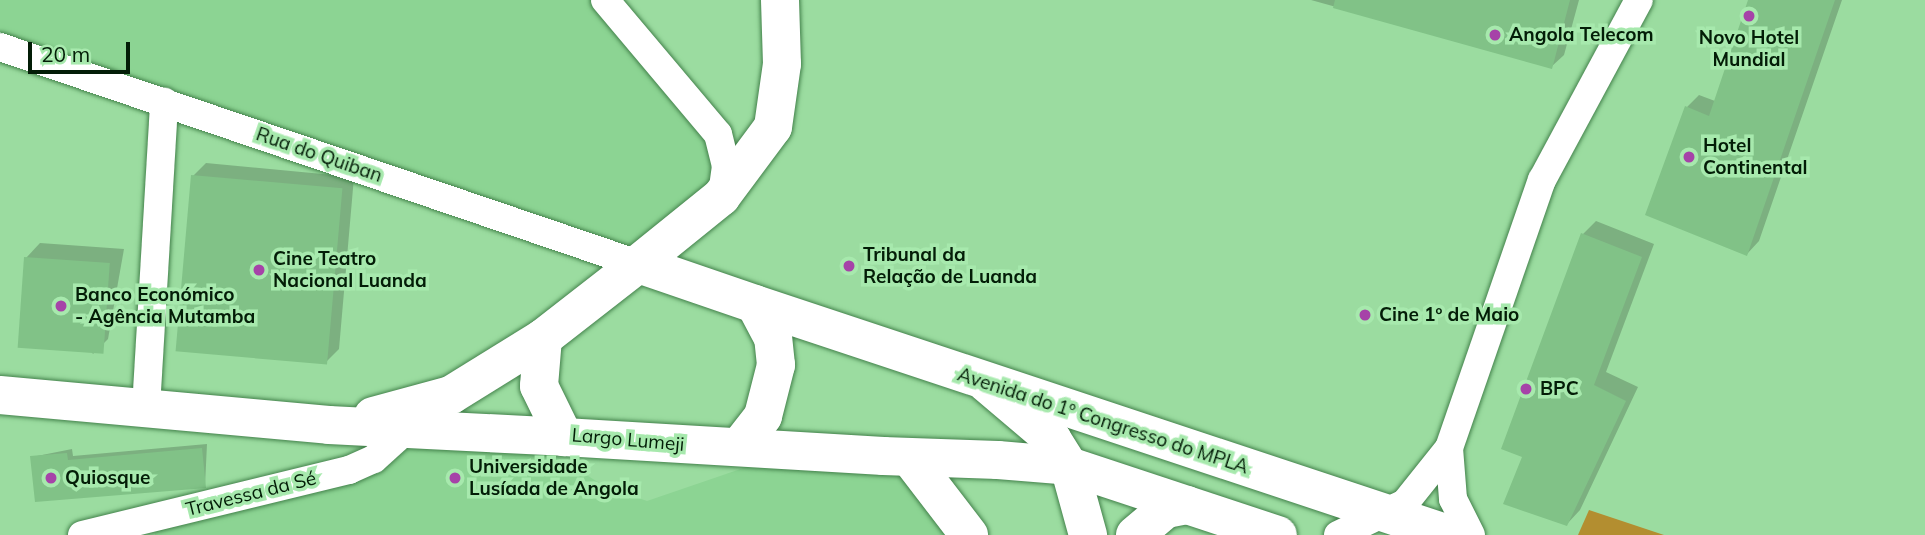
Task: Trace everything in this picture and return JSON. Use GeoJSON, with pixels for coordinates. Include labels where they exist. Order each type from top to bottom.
{"type":"FeatureCollection","features":[{"type":"Feature","properties":{"kind":"main road"},"geometry":{"type":"LineString","coordinates":[[329,425],[451,395],[543,338],[721,197],[773,127],[782,64],[780,0]]}},
{"type":"Feature","properties":{"kind":"main road"},"geometry":{"type":"LineString","coordinates":[[651,253],[755,303],[773,338],[776,365],[763,416],[738,447]]}},
{"type":"Feature","properties":{"kind":"main road","name":"Avenida do 1º Congresso do MPLA"},"geometry":{"type":"LineString","coordinates":[[755,303],[984,382],[1451,535]]}},
{"type":"Feature","properties":{"kind":"main road","name":"Largo Lumeji"},"geometry":{"type":"LineString","coordinates":[[543,338],[539,386],[565,437],[738,447]]}},
{"type":"Feature","properties":{"kind":"main road"},"geometry":{"type":"LineString","coordinates":[[984,382],[1041,425],[1069,466],[1088,535]]}},
{"type":"Feature","properties":{"kind":"main road"},"geometry":{"type":"LineString","coordinates":[[0,395],[329,425],[565,437]]}},
{"type":"Feature","properties":{"kind":"main road"},"geometry":{"type":"LineString","coordinates":[[738,447],[1069,466],[1278,535]]}},
{"type":"Feature","properties":{"kind":"main road"},"geometry":{"type":"LineString","coordinates":[[910,458],[970,535]]}},
{"type":"Feature","properties":{"kind":"main road"},"geometry":{"type":"LineString","coordinates":[[1135,535],[1166,509],[1187,505]]}},
{"type":"Feature","properties":{"kind":"street"},"geometry":{"type":"LineString","coordinates":[[605,0],[718,134],[726,166],[721,197]]}},
{"type":"Feature","properties":{"kind":"street"},"geometry":{"type":"LineString","coordinates":[[1338,535],[1387,515],[1420,489],[1449,449],[1542,180],[1639,0]]}},
{"type":"Feature","properties":{"kind":"street","name":"Rua do Quiban"},"geometry":{"type":"LineString","coordinates":[[0,47],[164,102],[651,253]]}},
{"type":"Feature","properties":{"kind":"street"},"geometry":{"type":"LineString","coordinates":[[146,408],[164,102]]}},
{"type":"Feature","properties":{"kind":"street","name":"Travessa da Sé"},"geometry":{"type":"LineString","coordinates":[[82,535],[349,470],[374,459],[407,429]]}},
{"type":"Feature","properties":{"kind":"street"},"geometry":{"type":"LineString","coordinates":[[1449,449],[1453,499],[1471,535]]}},
{"type":"Feature","properties":{"kind":"shaded area"},"geometry":{"type":"Polygon","coordinates":[[[0,0],[605,0],[726,166],[638,264],[0,47],[0,0]]]}},
{"type":"Feature","properties":{"kind":"shaded area"},"geometry":{"type":"Polygon","coordinates":[[[407,429],[547,450],[604,486],[647,501],[773,458],[910,458],[969,535],[155,535],[152,518],[349,470],[407,429]]]}},
{"type":"Feature","properties":{"kind":"shaded area"},"geometry":{"type":"Polygon","coordinates":[[[1589,510],[1664,535],[1578,535],[1589,510]]]}},
{"type":"Feature","properties":{"kind":"building","name":"Angola Telecom"},"geometry":{"type":"Polygon","coordinates":[[[1335,0],[1570,0],[1552,69],[1333,8],[1335,0]]]}},
{"type":"Feature","properties":{"kind":"building"},"geometry":{"type":"Polygon","coordinates":[[[1748,0],[1835,0],[1747,256],[1645,215],[1685,106],[1709,116],[1748,0]]]}},
{"type":"Feature","properties":{"kind":"building","name":"Cine Teatro Nacional Luanda"},"geometry":{"type":"Polygon","coordinates":[[[191,175],[342,188],[327,365],[176,351],[191,175]]]}},
{"type":"Feature","properties":{"kind":"building"},"geometry":{"type":"Polygon","coordinates":[[[1581,233],[1642,257],[1594,385],[1626,401],[1567,526],[1503,504],[1522,457],[1501,449],[1581,233]]]}},
{"type":"Feature","properties":{"kind":"building","name":"Banco Económico - Agência Mutamba"},"geometry":{"type":"Polygon","coordinates":[[[24,257],[110,263],[103,354],[18,348],[24,257]]]}},
{"type":"Feature","properties":{"kind":"building"},"geometry":{"type":"Polygon","coordinates":[[[202,448],[206,488],[35,502],[30,456],[67,453],[68,460],[202,448]]]}},
{"type":"Feature","properties":{"kind":"place","name":"Novo Hotel Mundial"},"geometry":{"type":"Point","coordinates":[1749,16]}},
{"type":"Feature","properties":{"kind":"place","name":"Angola Telecom"},"geometry":{"type":"Point","coordinates":[1495,35]}},
{"type":"Feature","properties":{"kind":"place","name":"Hotel Continental"},"geometry":{"type":"Point","coordinates":[1689,157]}},
{"type":"Feature","properties":{"kind":"place","name":"Tribunal da Relação de Luanda"},"geometry":{"type":"Point","coordinates":[849,266]}},
{"type":"Feature","properties":{"kind":"place","name":"Cine Teatro Nacional Luanda"},"geometry":{"type":"Point","coordinates":[259,270]}},
{"type":"Feature","properties":{"kind":"place","name":"Banco Económico - Agência Mutamba"},"geometry":{"type":"Point","coordinates":[61,306]}},
{"type":"Feature","properties":{"kind":"place","name":"Cine 1º de Maio"},"geometry":{"type":"Point","coordinates":[1365,315]}},
{"type":"Feature","properties":{"kind":"place","name":"BPC"},"geometry":{"type":"Point","coordinates":[1526,389]}},
{"type":"Feature","properties":{"kind":"place","name":"Quiosque"},"geometry":{"type":"Point","coordinates":[51,478]}},
{"type":"Feature","properties":{"kind":"place","name":"Universidade Lusíada de Angola"},"geometry":{"type":"Point","coordinates":[455,478]}}]}
